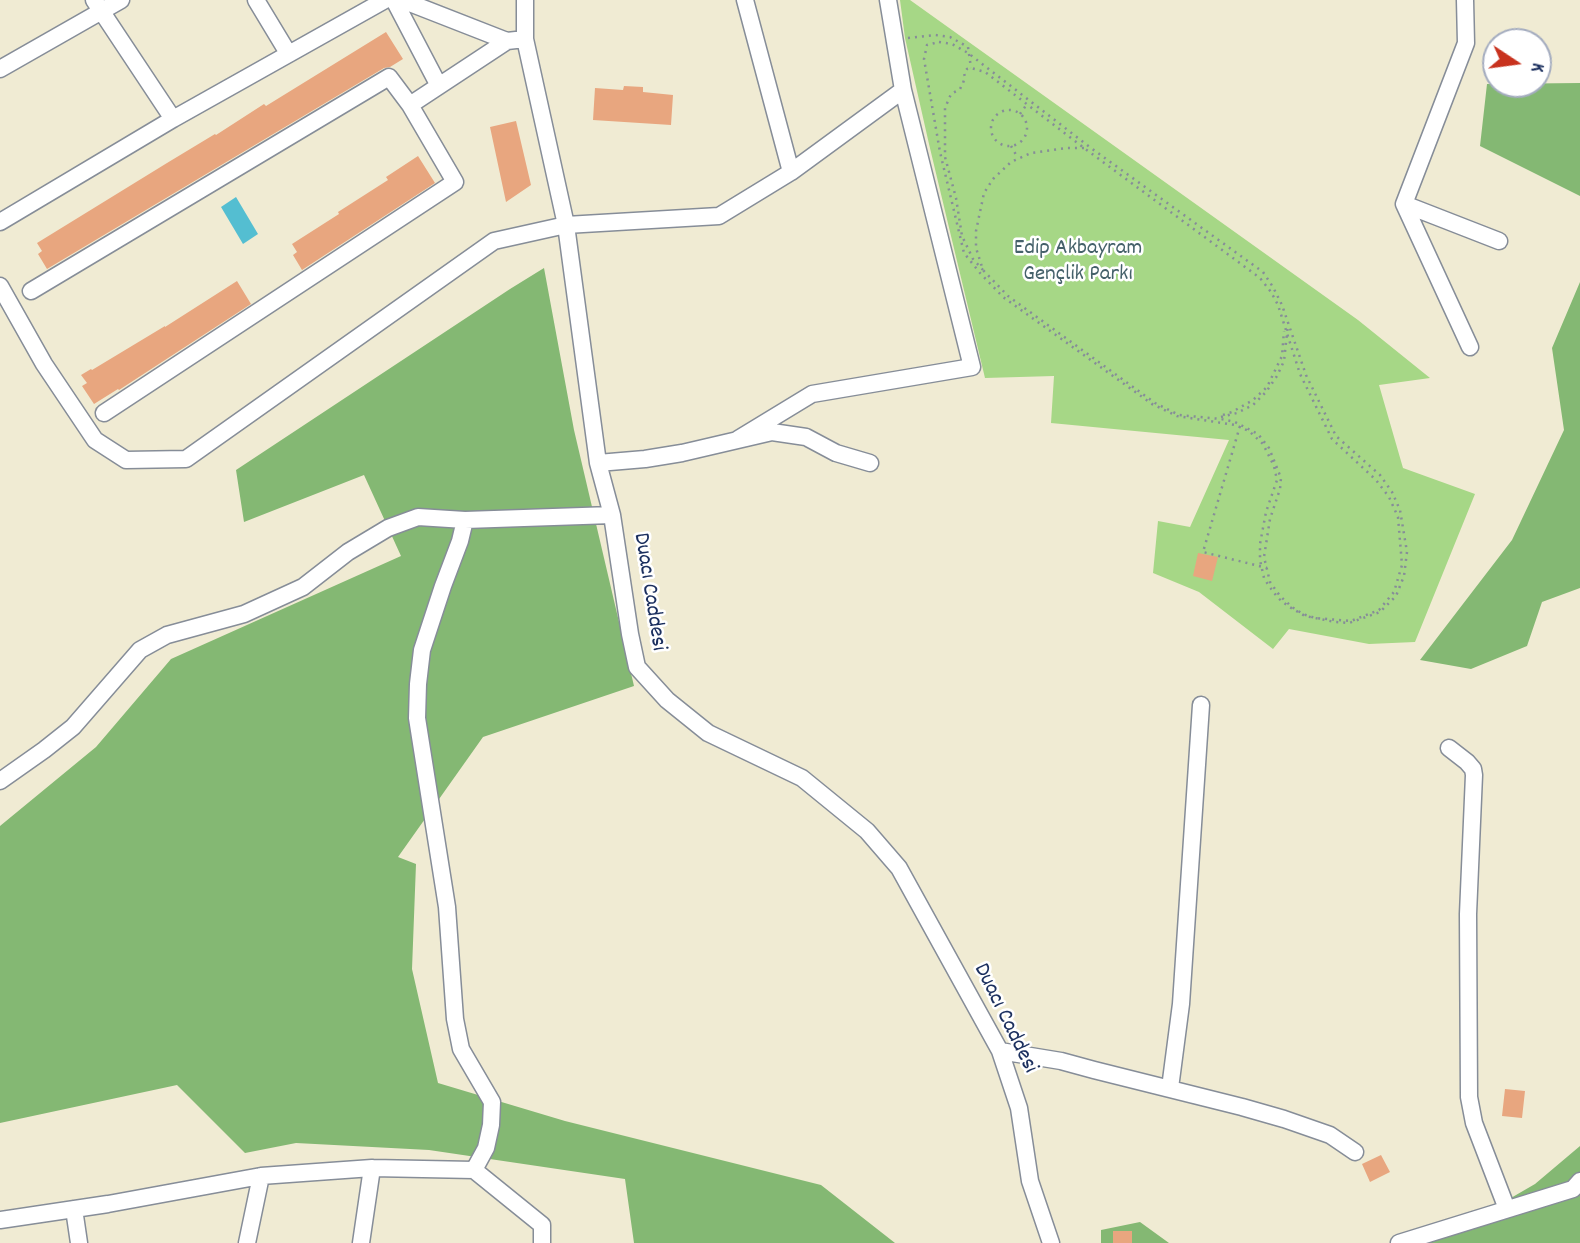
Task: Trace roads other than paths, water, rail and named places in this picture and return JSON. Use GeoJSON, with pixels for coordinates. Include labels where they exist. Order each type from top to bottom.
{"type":"FeatureCollection","features":[{"type":"Feature","properties":{"kind":"street"},"geometry":{"type":"LineString","coordinates":[[0,69],[98,6],[121,0]]}},
{"type":"Feature","properties":{"kind":"street"},"geometry":{"type":"LineString","coordinates":[[256,0],[288,53]]}},
{"type":"Feature","properties":{"kind":"street"},"geometry":{"type":"LineString","coordinates":[[0,222],[173,119],[385,0]]}},
{"type":"Feature","properties":{"kind":"street"},"geometry":{"type":"LineString","coordinates":[[394,0],[439,86]]}},
{"type":"Feature","properties":{"kind":"street"},"geometry":{"type":"LineString","coordinates":[[402,0],[507,41]]}},
{"type":"Feature","properties":{"kind":"street","name":"Duacı Caddesi"},"geometry":{"type":"LineString","coordinates":[[525,0],[525,39],[566,225],[598,463],[612,515],[637,667],[667,700],[708,733],[802,778],[867,831],[899,868],[1000,1051],[1019,1108],[1030,1181],[1051,1243]]}},
{"type":"Feature","properties":{"kind":"street"},"geometry":{"type":"LineString","coordinates":[[745,0],[791,172]]}},
{"type":"Feature","properties":{"kind":"street"},"geometry":{"type":"LineString","coordinates":[[738,439],[813,394],[972,367],[903,90],[888,0]]}},
{"type":"Feature","properties":{"kind":"street"},"geometry":{"type":"LineString","coordinates":[[1465,0],[1466,43],[1404,204],[1470,347]]}},
{"type":"Feature","properties":{"kind":"street"},"geometry":{"type":"LineString","coordinates":[[98,6],[173,119]]}},
{"type":"Feature","properties":{"kind":"street"},"geometry":{"type":"LineString","coordinates":[[410,106],[507,41],[525,39]]}},
{"type":"Feature","properties":{"kind":"street"},"geometry":{"type":"LineString","coordinates":[[31,291],[389,77],[410,106],[455,182],[104,413]]}},
{"type":"Feature","properties":{"kind":"street"},"geometry":{"type":"LineString","coordinates":[[0,286],[44,364],[95,440],[126,460],[186,458],[494,241],[566,225],[719,216],[791,172],[903,90]]}},
{"type":"Feature","properties":{"kind":"street"},"geometry":{"type":"LineString","coordinates":[[1404,204],[1499,242]]}},
{"type":"Feature","properties":{"kind":"street"},"geometry":{"type":"LineString","coordinates":[[598,463],[682,453],[772,432],[806,437],[836,453],[870,463]]}},
{"type":"Feature","properties":{"kind":"street"},"geometry":{"type":"LineString","coordinates":[[0,781],[73,727],[140,650],[167,635],[244,614],[303,587],[348,552],[388,528],[418,517],[465,520],[612,515]]}},
{"type":"Feature","properties":{"kind":"street"},"geometry":{"type":"LineString","coordinates":[[465,520],[422,650],[417,718],[447,907],[455,1019],[461,1049],[492,1102],[486,1148],[474,1170]]}},
{"type":"Feature","properties":{"kind":"street"},"geometry":{"type":"LineString","coordinates":[[1170,1088],[1181,1004],[1201,705]]}},
{"type":"Feature","properties":{"kind":"street"},"geometry":{"type":"LineString","coordinates":[[1449,748],[1470,765],[1474,775],[1468,915],[1469,1097],[1474,1123],[1507,1209]]}},
{"type":"Feature","properties":{"kind":"street"},"geometry":{"type":"LineString","coordinates":[[1000,1051],[1061,1060],[1242,1107],[1330,1135],[1354,1152]]}},
{"type":"Feature","properties":{"kind":"street"},"geometry":{"type":"LineString","coordinates":[[361,1243],[372,1168]]}},
{"type":"Feature","properties":{"kind":"street"},"geometry":{"type":"LineString","coordinates":[[0,1220],[261,1176],[372,1168],[474,1170],[542,1225],[542,1243]]}},
{"type":"Feature","properties":{"kind":"street"},"geometry":{"type":"LineString","coordinates":[[247,1243],[261,1176]]}},
{"type":"Feature","properties":{"kind":"street"},"geometry":{"type":"LineString","coordinates":[[1399,1243],[1573,1189],[1580,1181]]}},
{"type":"Feature","properties":{"kind":"street"},"geometry":{"type":"LineString","coordinates":[[74,1209],[79,1243]]}},
{"type":"Feature","properties":{"kind":"water"},"geometry":{"type":"Polygon","coordinates":[[[236,197],[258,234],[243,244],[221,207],[236,197]]]}},
{"type":"Feature","properties":{"kind":"park label","name":"Edip Akbayram Gençlik Parkı"},"geometry":{"type":"Point","coordinates":[1078,263]}}]}
